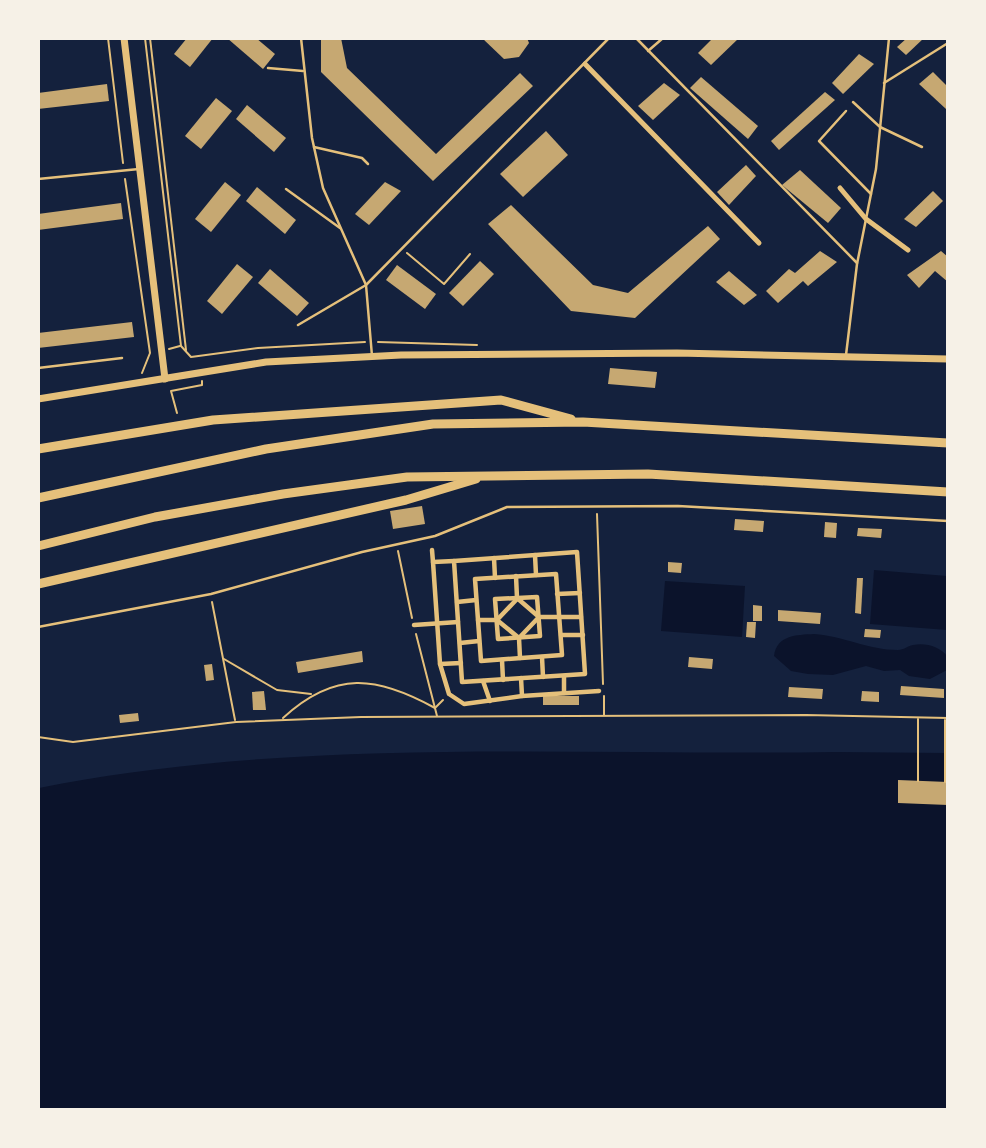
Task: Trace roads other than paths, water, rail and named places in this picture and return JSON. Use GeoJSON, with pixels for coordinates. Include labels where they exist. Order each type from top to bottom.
{"type":"FeatureCollection","features":[{"type":"Feature","properties":{"kind":"highway"},"geometry":{"type":"LineString","coordinates":[[38,449],[214,420],[502,400],[583,422]]}},
{"type":"Feature","properties":{"kind":"highway"},"geometry":{"type":"LineString","coordinates":[[38,498],[266,449],[421,425],[583,422],[947,443]]}},
{"type":"Feature","properties":{"kind":"highway"},"geometry":{"type":"LineString","coordinates":[[38,584],[406,500],[489,474]]}},
{"type":"Feature","properties":{"kind":"highway"},"geometry":{"type":"LineString","coordinates":[[38,546],[155,517],[283,494],[407,477],[649,474],[947,492]]}},
{"type":"Feature","properties":{"kind":"street"},"geometry":{"type":"LineString","coordinates":[[124,38],[165,379]]}},
{"type":"Feature","properties":{"kind":"street"},"geometry":{"type":"LineString","coordinates":[[585,64],[759,243]]}},
{"type":"Feature","properties":{"kind":"street"},"geometry":{"type":"LineString","coordinates":[[840,188],[866,219],[908,250]]}},
{"type":"Feature","properties":{"kind":"street"},"geometry":{"type":"LineString","coordinates":[[38,399],[266,362],[372,356],[482,352],[846,355],[947,359]]}},
{"type":"Feature","properties":{"kind":"street"},"geometry":{"type":"LineString","coordinates":[[432,550],[440,664],[449,694],[464,704],[522,696],[599,691]]}},
{"type":"Feature","properties":{"kind":"street"},"geometry":{"type":"LineString","coordinates":[[433,562],[577,552],[585,674],[462,682],[454,561]]}},
{"type":"Feature","properties":{"kind":"street"},"geometry":{"type":"LineString","coordinates":[[534,555],[536,575]]}},
{"type":"Feature","properties":{"kind":"street"},"geometry":{"type":"LineString","coordinates":[[494,558],[495,578]]}},
{"type":"Feature","properties":{"kind":"street"},"geometry":{"type":"LineString","coordinates":[[556,574],[562,655],[481,661],[475,579],[516,576],[556,574]]}},
{"type":"Feature","properties":{"kind":"street"},"geometry":{"type":"LineString","coordinates":[[497,620],[517,598],[516,576]]}},
{"type":"Feature","properties":{"kind":"street"},"geometry":{"type":"LineString","coordinates":[[557,594],[580,593]]}},
{"type":"Feature","properties":{"kind":"street"},"geometry":{"type":"LineString","coordinates":[[537,597],[539,617],[540,636],[498,639],[495,599],[537,597]]}},
{"type":"Feature","properties":{"kind":"street"},"geometry":{"type":"LineString","coordinates":[[517,598],[539,617],[581,617]]}},
{"type":"Feature","properties":{"kind":"street"},"geometry":{"type":"LineString","coordinates":[[457,602],[477,600]]}},
{"type":"Feature","properties":{"kind":"street"},"geometry":{"type":"LineString","coordinates":[[520,658],[519,638],[539,617]]}},
{"type":"Feature","properties":{"kind":"street"},"geometry":{"type":"LineString","coordinates":[[478,620],[497,620],[519,638]]}},
{"type":"Feature","properties":{"kind":"street"},"geometry":{"type":"LineString","coordinates":[[414,625],[458,622]]}},
{"type":"Feature","properties":{"kind":"street"},"geometry":{"type":"LineString","coordinates":[[561,635],[583,635]]}},
{"type":"Feature","properties":{"kind":"street"},"geometry":{"type":"LineString","coordinates":[[460,642],[480,641]]}},
{"type":"Feature","properties":{"kind":"street"},"geometry":{"type":"LineString","coordinates":[[542,657],[543,677]]}},
{"type":"Feature","properties":{"kind":"street"},"geometry":{"type":"LineString","coordinates":[[502,660],[502,680]]}},
{"type":"Feature","properties":{"kind":"street"},"geometry":{"type":"LineString","coordinates":[[440,664],[461,663]]}},
{"type":"Feature","properties":{"kind":"street"},"geometry":{"type":"LineString","coordinates":[[564,676],[564,693]]}},
{"type":"Feature","properties":{"kind":"street"},"geometry":{"type":"LineString","coordinates":[[521,678],[522,696]]}},
{"type":"Feature","properties":{"kind":"street"},"geometry":{"type":"LineString","coordinates":[[482,681],[490,701]]}},
{"type":"Feature","properties":{"kind":"lane"},"geometry":{"type":"LineString","coordinates":[[301,38],[314,147],[323,188],[366,285],[372,356]]}},
{"type":"Feature","properties":{"kind":"lane"},"geometry":{"type":"LineString","coordinates":[[298,325],[366,285],[609,38]]}},
{"type":"Feature","properties":{"kind":"lane"},"geometry":{"type":"LineString","coordinates":[[636,38],[857,264]]}},
{"type":"Feature","properties":{"kind":"lane"},"geometry":{"type":"LineString","coordinates":[[648,51],[663,38]]}},
{"type":"Feature","properties":{"kind":"lane"},"geometry":{"type":"LineString","coordinates":[[846,355],[857,264],[871,194],[889,38]]}},
{"type":"Feature","properties":{"kind":"lane"},"geometry":{"type":"LineString","coordinates":[[884,83],[947,43]]}},
{"type":"Feature","properties":{"kind":"lane"},"geometry":{"type":"LineString","coordinates":[[268,68],[303,71]]}},
{"type":"Feature","properties":{"kind":"lane"},"geometry":{"type":"LineString","coordinates":[[853,102],[880,127],[922,147]]}},
{"type":"Feature","properties":{"kind":"lane"},"geometry":{"type":"LineString","coordinates":[[846,111],[819,141],[871,194]]}},
{"type":"Feature","properties":{"kind":"lane"},"geometry":{"type":"LineString","coordinates":[[314,147],[362,159],[368,164]]}},
{"type":"Feature","properties":{"kind":"lane"},"geometry":{"type":"LineString","coordinates":[[38,179],[139,169]]}},
{"type":"Feature","properties":{"kind":"lane"},"geometry":{"type":"LineString","coordinates":[[286,189],[342,229]]}},
{"type":"Feature","properties":{"kind":"lane"},"geometry":{"type":"LineString","coordinates":[[38,368],[122,358]]}},
{"type":"Feature","properties":{"kind":"lane"},"geometry":{"type":"LineString","coordinates":[[38,627],[211,594],[362,552],[435,536],[507,507],[817,512],[947,521]]}},
{"type":"Feature","properties":{"kind":"water"},"geometry":{"type":"Polygon","coordinates":[[[874,570],[947,576],[947,630],[870,624],[874,570]]]}},
{"type":"Feature","properties":{"kind":"water"},"geometry":{"type":"Polygon","coordinates":[[[665,581],[745,586],[742,637],[661,631],[665,581]]]}},
{"type":"Feature","properties":{"kind":"water"},"geometry":{"type":"Polygon","coordinates":[[[814,634],[887,649],[900,650],[918,644],[932,646],[947,656],[947,670],[930,679],[909,676],[900,670],[884,671],[866,666],[833,675],[808,674],[791,671],[774,656],[783,640],[814,634]]]}},
{"type":"Feature","properties":{"kind":"water"},"geometry":{"type":"Polygon","coordinates":[[[536,751],[947,753],[947,1109],[39,1110],[39,788],[137,772],[236,761],[336,755],[536,751]]]}}]}
